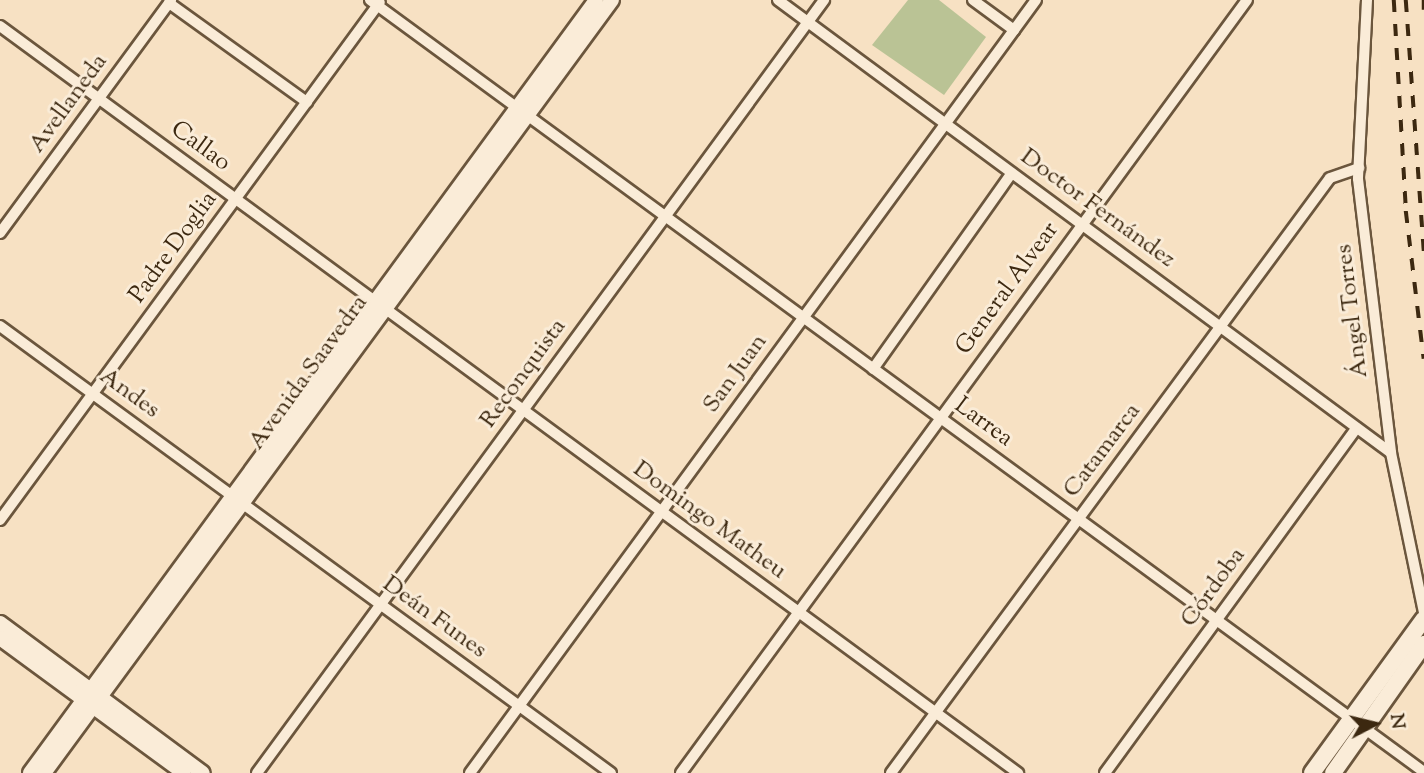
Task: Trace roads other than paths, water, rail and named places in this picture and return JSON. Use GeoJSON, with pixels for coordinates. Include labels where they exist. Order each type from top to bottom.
{"type":"FeatureCollection","features":[{"type":"Feature","properties":{"kind":"main road"},"geometry":{"type":"LineString","coordinates":[[1333,773],[1358,725],[1424,619]]}},
{"type":"Feature","properties":{"kind":"main road"},"geometry":{"type":"LineString","coordinates":[[1312,773],[1358,725],[1424,644]]}},
{"type":"Feature","properties":{"kind":"street","name":"Avenida Saavedra"},"geometry":{"type":"LineString","coordinates":[[30,773],[92,698],[522,111],[596,0]]}},
{"type":"Feature","properties":{"kind":"street","name":"Avenida Saavedra"},"geometry":{"type":"LineString","coordinates":[[522,111],[612,0]]}},
{"type":"Feature","properties":{"kind":"street","name":"Doctor Fernández"},"geometry":{"type":"LineString","coordinates":[[778,0],[1391,453]]}},
{"type":"Feature","properties":{"kind":"street","name":"Reconquista"},"geometry":{"type":"LineString","coordinates":[[257,773],[824,0]]}},
{"type":"Feature","properties":{"kind":"street"},"geometry":{"type":"LineString","coordinates":[[973,0],[1014,30]]}},
{"type":"Feature","properties":{"kind":"street","name":"San Juan"},"geometry":{"type":"LineString","coordinates":[[470,773],[1036,0]]}},
{"type":"Feature","properties":{"kind":"street","name":"General Alvear"},"geometry":{"type":"LineString","coordinates":[[681,773],[1247,0]]}},
{"type":"Feature","properties":{"kind":"street","name":"Ángel Torres"},"geometry":{"type":"LineString","coordinates":[[1367,0],[1359,168],[1391,453],[1424,613]]}},
{"type":"Feature","properties":{"kind":"street"},"geometry":{"type":"LineString","coordinates":[[170,1],[307,103]]}},
{"type":"Feature","properties":{"kind":"street","name":"Avellaneda"},"geometry":{"type":"LineString","coordinates":[[0,233],[170,1]]}},
{"type":"Feature","properties":{"kind":"street","name":"Larrea"},"geometry":{"type":"LineString","coordinates":[[377,2],[803,318],[1424,772]]}},
{"type":"Feature","properties":{"kind":"street","name":"Padre Doglia"},"geometry":{"type":"LineString","coordinates":[[0,520],[307,103],[377,2]]}},
{"type":"Feature","properties":{"kind":"street","name":"Callao"},"geometry":{"type":"LineString","coordinates":[[0,26],[379,306]]}},
{"type":"Feature","properties":{"kind":"street","name":"Catamarca"},"geometry":{"type":"LineString","coordinates":[[891,773],[1330,178],[1359,168]]}},
{"type":"Feature","properties":{"kind":"street"},"geometry":{"type":"LineString","coordinates":[[873,369],[1012,173]]}},
{"type":"Feature","properties":{"kind":"street","name":"Domingo Matheu"},"geometry":{"type":"LineString","coordinates":[[379,306],[1018,773]]}},
{"type":"Feature","properties":{"kind":"street","name":"Andes"},"geometry":{"type":"LineString","coordinates":[[0,326],[237,500]]}},
{"type":"Feature","properties":{"kind":"street","name":"Córdoba"},"geometry":{"type":"LineString","coordinates":[[1105,773],[1357,428]]}},
{"type":"Feature","properties":{"kind":"street","name":"Deán Funes"},"geometry":{"type":"LineString","coordinates":[[237,500],[611,773]]}},
{"type":"Feature","properties":{"kind":"street"},"geometry":{"type":"LineString","coordinates":[[0,623],[184,773]]}},
{"type":"Feature","properties":{"kind":"street"},"geometry":{"type":"LineString","coordinates":[[0,638],[203,773]]}},
{"type":"Feature","properties":{"kind":"street","name":"Avenida Saavedra"},"geometry":{"type":"LineString","coordinates":[[44,773],[92,698]]}},
{"type":"Feature","properties":{"kind":"railway"},"geometry":{"type":"LineString","coordinates":[[1394,0],[1406,211],[1424,359]]}},
{"type":"Feature","properties":{"kind":"railway"},"geometry":{"type":"LineString","coordinates":[[1406,0],[1424,253]]}},
{"type":"Feature","properties":{"kind":"railway"},"geometry":{"type":"LineString","coordinates":[[1424,0],[1424,10]]}}]}
